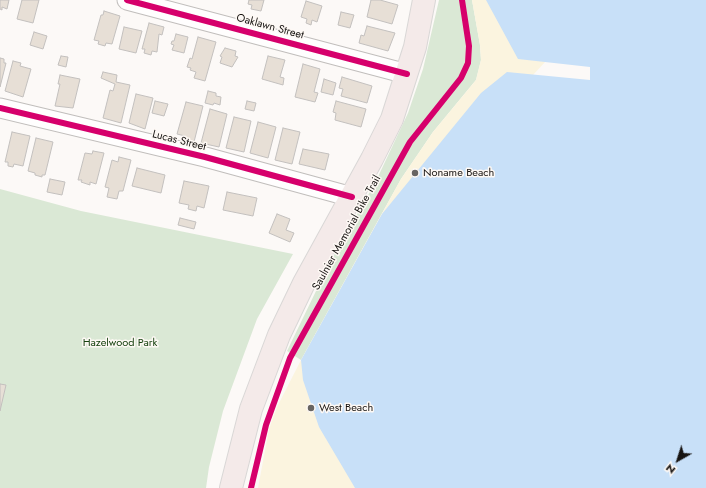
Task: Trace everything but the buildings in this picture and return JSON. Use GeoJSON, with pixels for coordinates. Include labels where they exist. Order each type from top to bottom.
{"type":"FeatureCollection","features":[{"type":"Feature","properties":{"kind":"main road"},"geometry":{"type":"LineString","coordinates":[[231,488],[251,409],[279,335],[304,283],[352,197],[388,126],[407,74],[419,31],[424,0]]}},
{"type":"Feature","properties":{"kind":"street","name":"Oaklawn Street"},"geometry":{"type":"LineString","coordinates":[[127,0],[407,74]]}},
{"type":"Feature","properties":{"kind":"street","name":"Lucas Street"},"geometry":{"type":"LineString","coordinates":[[0,108],[205,157],[352,197]]}},
{"type":"Feature","properties":{"kind":"green space"},"geometry":{"type":"Polygon","coordinates":[[[439,0],[472,0],[480,45],[481,60],[476,80],[433,132],[401,179],[301,360],[287,351],[331,260],[376,181],[408,113],[423,69],[439,0]]]}},
{"type":"Feature","properties":{"kind":"green space","name":"Hazelwood Park"},"geometry":{"type":"Polygon","coordinates":[[[0,189],[81,211],[293,254],[257,319],[223,411],[209,467],[206,488],[0,488],[0,189]]]}},
{"type":"Feature","properties":{"kind":"sand"},"geometry":{"type":"Polygon","coordinates":[[[472,0],[516,0],[546,61],[533,75],[376,488],[258,488],[269,429],[277,407],[301,360],[401,179],[433,132],[476,80],[481,60],[480,45],[472,0]]]}},
{"type":"Feature","properties":{"kind":"water"},"geometry":{"type":"Polygon","coordinates":[[[486,0],[706,0],[706,488],[355,488],[319,427],[303,380],[301,360],[382,214],[481,93],[507,72],[590,80],[590,67],[518,59],[486,0]]]}},
{"type":"Feature","properties":{"kind":"cycle path"},"geometry":{"type":"LineString","coordinates":[[127,0],[407,74]]}},
{"type":"Feature","properties":{"kind":"cycle path","name":"Saulnier Memorial Bike Trail"},"geometry":{"type":"LineString","coordinates":[[251,488],[266,425],[290,358],[410,142],[461,78],[468,63],[469,46],[462,0]]}},
{"type":"Feature","properties":{"kind":"cycle path","name":"Saulnier Memorial Bike Trail"},"geometry":{"type":"LineString","coordinates":[[0,108],[205,157],[352,197]]}},
{"type":"Feature","properties":{"kind":"place","name":"Noname Beach"},"geometry":{"type":"Point","coordinates":[415,173]}},
{"type":"Feature","properties":{"kind":"place","name":"West Beach"},"geometry":{"type":"Point","coordinates":[311,408]}}]}
